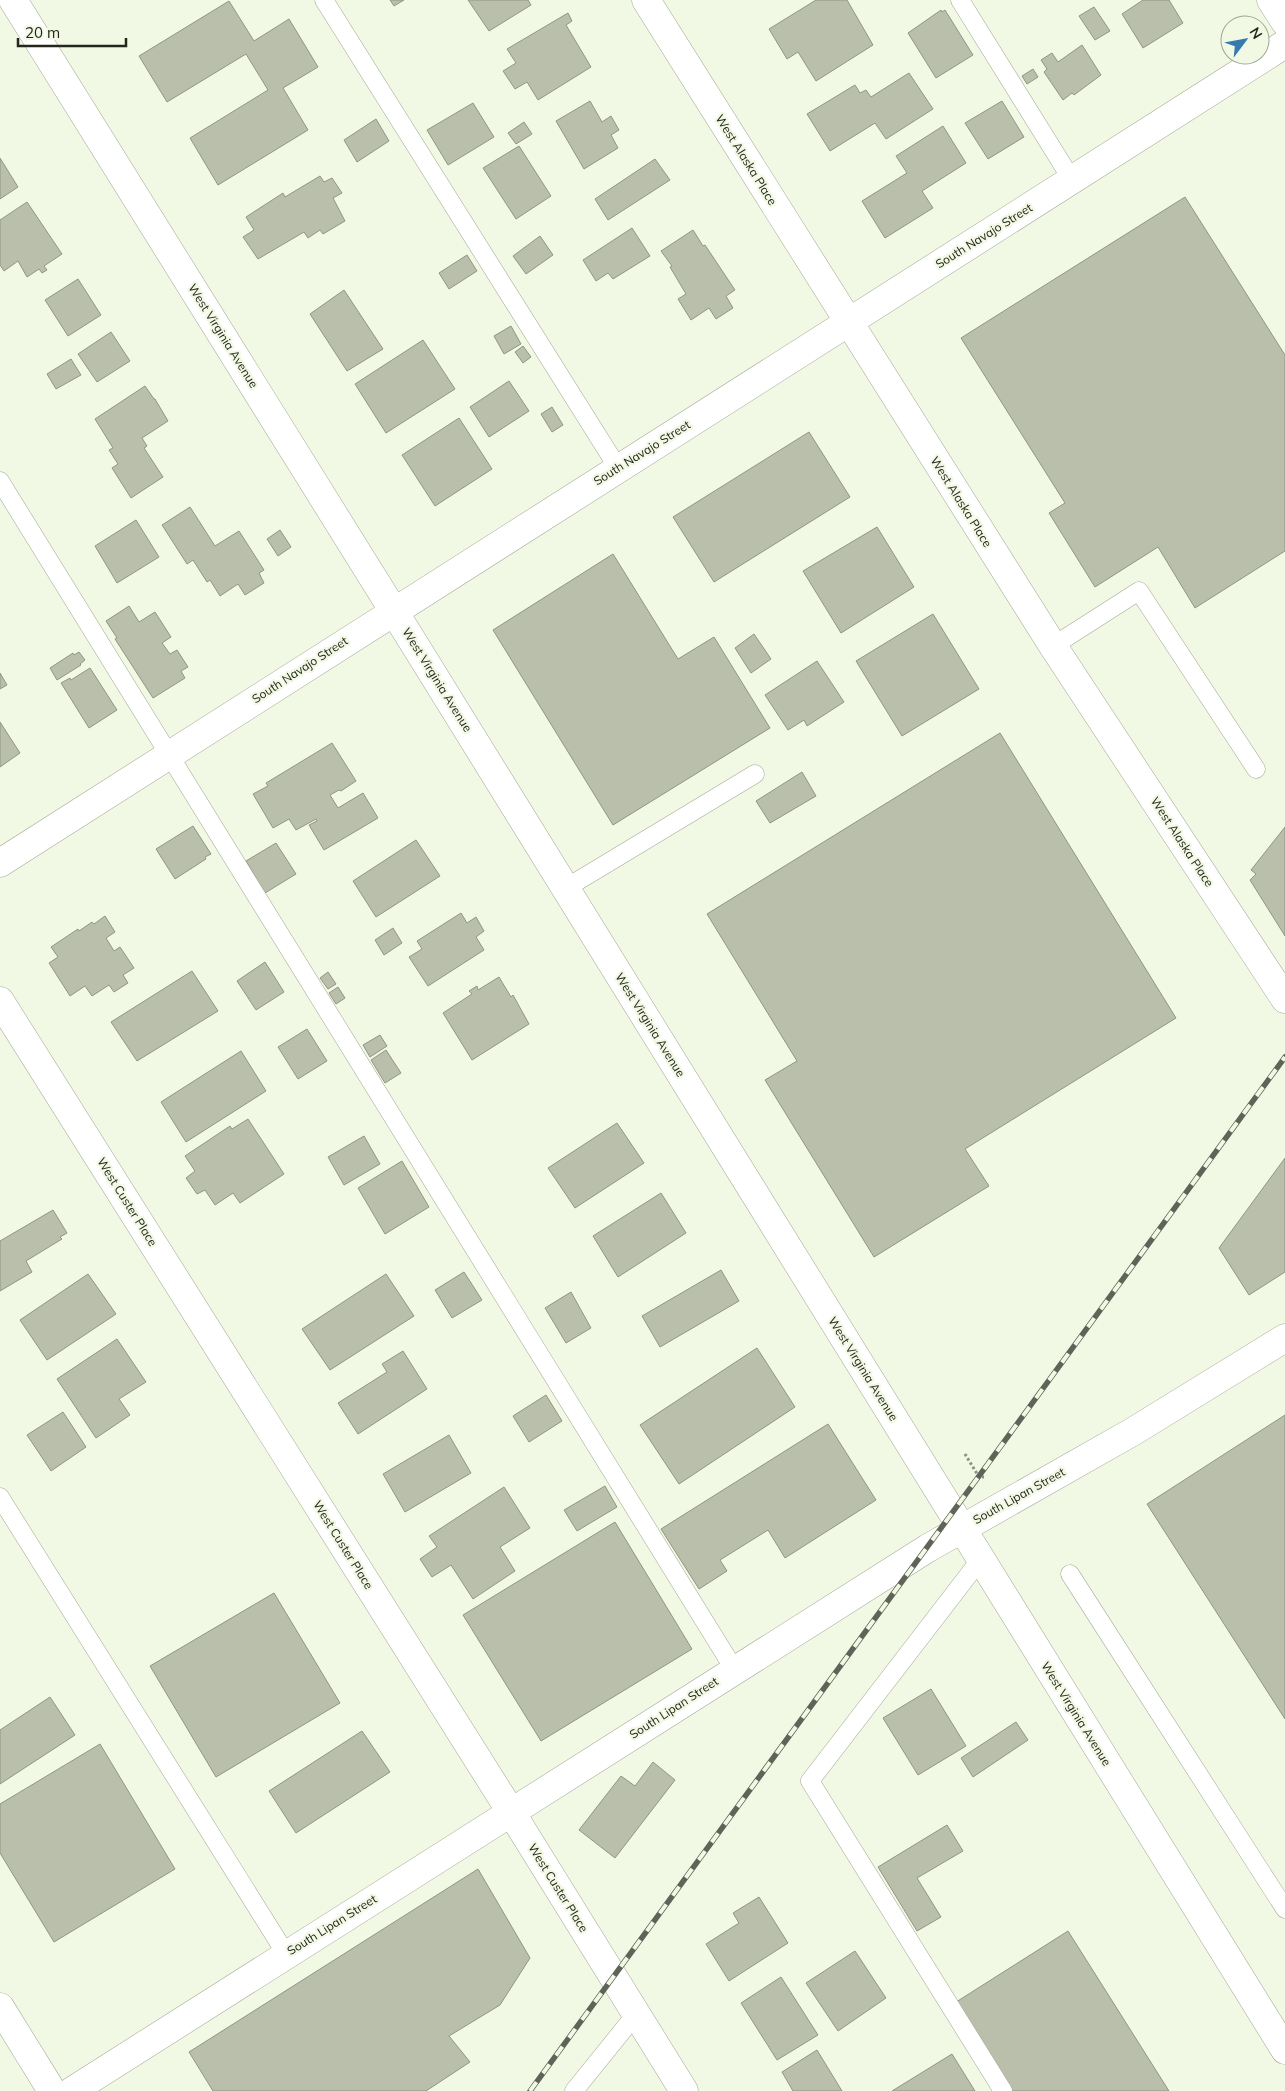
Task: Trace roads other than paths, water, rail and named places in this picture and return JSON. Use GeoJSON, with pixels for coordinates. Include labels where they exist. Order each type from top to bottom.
{"type":"FeatureCollection","features":[{"type":"Feature","properties":{"kind":"street","name":"West Virginia Avenue"},"geometry":{"type":"LineString","coordinates":[[13,0],[394,610],[980,1560],[1285,2050]]}},
{"type":"Feature","properties":{"kind":"street","name":"West Alaska Place"},"geometry":{"type":"LineString","coordinates":[[646,0],[1052,646],[1285,1000]]}},
{"type":"Feature","properties":{"kind":"street"},"geometry":{"type":"LineString","coordinates":[[1271,0],[1285,22]]}},
{"type":"Feature","properties":{"kind":"street","name":"South Navajo Street"},"geometry":{"type":"LineString","coordinates":[[0,863],[394,610],[1285,44]]}},
{"type":"Feature","properties":{"kind":"street","name":"West Custer Place"},"geometry":{"type":"LineString","coordinates":[[0,1000],[511,1812],[684,2091]]}},
{"type":"Feature","properties":{"kind":"street","name":"South Lipan Street"},"geometry":{"type":"LineString","coordinates":[[72,2091],[734,1669],[961,1528],[1134,1431],[1285,1338]]}},
{"type":"Feature","properties":{"kind":"street"},"geometry":{"type":"LineString","coordinates":[[0,2007],[52,2091]]}},
{"type":"Feature","properties":{"kind":"lane"},"geometry":{"type":"LineString","coordinates":[[324,0],[618,468]]}},
{"type":"Feature","properties":{"kind":"lane"},"geometry":{"type":"LineString","coordinates":[[960,0],[1072,180]]}},
{"type":"Feature","properties":{"kind":"lane"},"geometry":{"type":"LineString","coordinates":[[0,481],[734,1669]]}},
{"type":"Feature","properties":{"kind":"lane"},"geometry":{"type":"LineString","coordinates":[[1052,646],[1139,592],[1256,769]]}},
{"type":"Feature","properties":{"kind":"lane"},"geometry":{"type":"LineString","coordinates":[[566,888],[755,774]]}},
{"type":"Feature","properties":{"kind":"lane"},"geometry":{"type":"LineString","coordinates":[[0,1497],[286,1954]]}},
{"type":"Feature","properties":{"kind":"lane"},"geometry":{"type":"LineString","coordinates":[[980,1560],[810,1781],[1003,2091]]}},
{"type":"Feature","properties":{"kind":"lane"},"geometry":{"type":"LineString","coordinates":[[1070,1574],[1285,1909]]}},
{"type":"Feature","properties":{"kind":"lane"},"geometry":{"type":"LineString","coordinates":[[574,2091],[636,2014]]}},
{"type":"Feature","properties":{"kind":"railway"},"geometry":{"type":"LineString","coordinates":[[530,2091],[1285,1057]]}}]}
